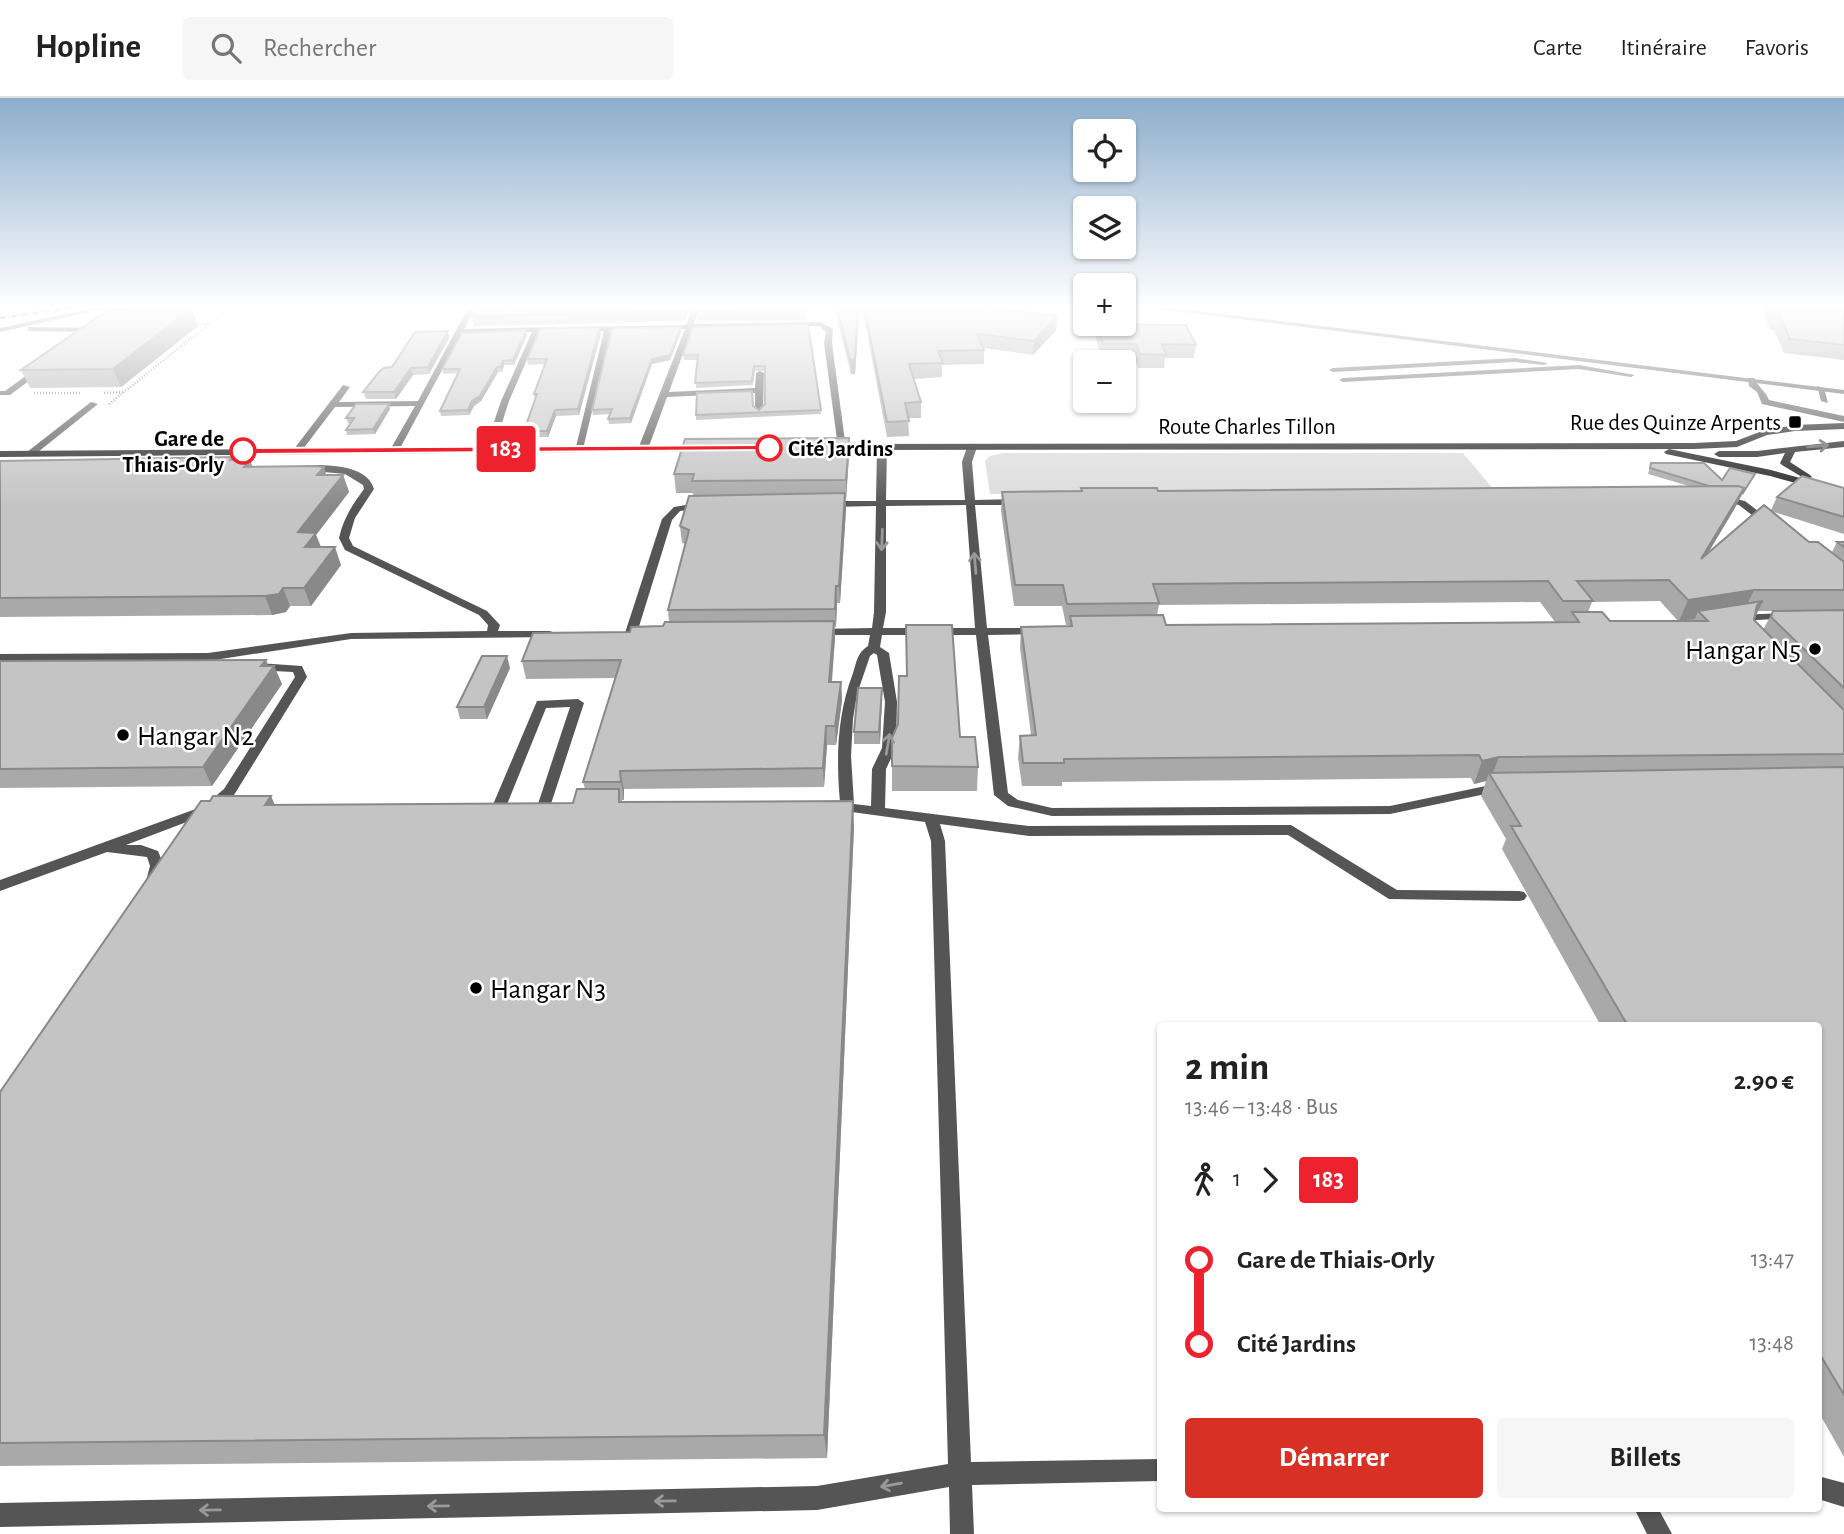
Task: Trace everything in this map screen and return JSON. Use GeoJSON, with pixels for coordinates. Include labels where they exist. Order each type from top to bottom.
{"type":"FeatureCollection","features":[{"type":"Feature","properties":{"kind":"main road"},"geometry":{"type":"LineString","coordinates":[[1667,449],[1731,445],[1803,427],[1844,426]]}},
{"type":"Feature","properties":{"kind":"main road"},"geometry":{"type":"LineString","coordinates":[[1757,454],[1776,437],[1777,432]]}},
{"type":"Feature","properties":{"kind":"main road","name":"Route Charles Tillon"},"geometry":{"type":"LineString","coordinates":[[818,447],[1323,444],[1667,449]]}},
{"type":"Feature","properties":{"kind":"main road"},"geometry":{"type":"LineString","coordinates":[[1709,454],[1757,454],[1844,444]]}},
{"type":"Feature","properties":{"kind":"main road"},"geometry":{"type":"LineString","coordinates":[[0,454],[706,448]]}},
{"type":"Feature","properties":{"kind":"main road"},"geometry":{"type":"LineString","coordinates":[[1667,449],[1709,454],[1744,462],[1772,473]]}},
{"type":"Feature","properties":{"kind":"main road"},"geometry":{"type":"LineString","coordinates":[[1667,449],[1844,492]]}},
{"type":"Feature","properties":{"kind":"main road"},"geometry":{"type":"LineString","coordinates":[[1792,449],[1787,466],[1844,492]]}},
{"type":"Feature","properties":{"kind":"main road"},"geometry":{"type":"LineString","coordinates":[[1757,454],[1761,465],[1772,473]]}},
{"type":"Feature","properties":{"kind":"street"},"geometry":{"type":"LineString","coordinates":[[3,393],[34,373]]}},
{"type":"Feature","properties":{"kind":"street"},"geometry":{"type":"LineString","coordinates":[[395,450],[437,373]]}},
{"type":"Feature","properties":{"kind":"street"},"geometry":{"type":"LineString","coordinates":[[490,449],[517,373]]}},
{"type":"Feature","properties":{"kind":"street"},"geometry":{"type":"LineString","coordinates":[[578,449],[597,373]]}},
{"type":"Feature","properties":{"kind":"street"},"geometry":{"type":"LineString","coordinates":[[643,449],[671,373]]}},
{"type":"Feature","properties":{"kind":"street"},"geometry":{"type":"LineString","coordinates":[[759,409],[760,373]]}},
{"type":"Feature","properties":{"kind":"street"},"geometry":{"type":"LineString","coordinates":[[832,373],[843,447]]}},
{"type":"Feature","properties":{"kind":"street"},"geometry":{"type":"LineString","coordinates":[[1343,380],[1476,373]]}},
{"type":"Feature","properties":{"kind":"street"},"geometry":{"type":"LineString","coordinates":[[1615,373],[1632,375]]}},
{"type":"Feature","properties":{"kind":"street"},"geometry":{"type":"LineString","coordinates":[[1693,373],[1844,391]]}},
{"type":"Feature","properties":{"kind":"street"},"geometry":{"type":"LineString","coordinates":[[1751,380],[1753,386],[1761,391],[1765,402],[1828,407]]}},
{"type":"Feature","properties":{"kind":"street"},"geometry":{"type":"LineString","coordinates":[[297,450],[346,387]]}},
{"type":"Feature","properties":{"kind":"street"},"geometry":{"type":"LineString","coordinates":[[1820,388],[1828,407],[1844,419]]}},
{"type":"Feature","properties":{"kind":"street"},"geometry":{"type":"LineString","coordinates":[[662,395],[759,390]]}},
{"type":"Feature","properties":{"kind":"street"},"geometry":{"type":"LineString","coordinates":[[332,405],[421,403]]}},
{"type":"Feature","properties":{"kind":"street"},"geometry":{"type":"LineString","coordinates":[[30,454],[98,407]]}},
{"type":"Feature","properties":{"kind":"street"},"geometry":{"type":"LineString","coordinates":[[874,648],[880,612],[882,447]]}},
{"type":"Feature","properties":{"kind":"street"},"geometry":{"type":"LineString","coordinates":[[972,447],[967,461],[969,502],[981,631],[1001,795],[1013,803],[1052,812],[1390,810],[1490,787],[1517,786]]}},
{"type":"Feature","properties":{"kind":"street"},"geometry":{"type":"LineString","coordinates":[[296,468],[335,469],[364,479],[369,489],[353,510],[345,532],[344,538],[349,548],[483,613],[492,620],[492,634]]}},
{"type":"Feature","properties":{"kind":"street"},"geometry":{"type":"LineString","coordinates":[[1713,499],[1742,503],[1780,532]]}},
{"type":"Feature","properties":{"kind":"street"},"geometry":{"type":"LineString","coordinates":[[817,504],[1025,502]]}},
{"type":"Feature","properties":{"kind":"street"},"geometry":{"type":"LineString","coordinates":[[645,633],[625,633],[672,512],[685,507],[712,505]]}},
{"type":"Feature","properties":{"kind":"street"},"geometry":{"type":"LineString","coordinates":[[1720,621],[1744,617],[1794,622],[1755,627]]}},
{"type":"Feature","properties":{"kind":"street"},"geometry":{"type":"LineString","coordinates":[[807,632],[1050,631]]}},
{"type":"Feature","properties":{"kind":"street"},"geometry":{"type":"LineString","coordinates":[[0,658],[208,657],[351,636],[566,634]]}},
{"type":"Feature","properties":{"kind":"street"},"geometry":{"type":"LineString","coordinates":[[847,806],[845,769],[848,705],[862,669],[864,654],[874,648]]}},
{"type":"Feature","properties":{"kind":"street"},"geometry":{"type":"LineString","coordinates":[[874,648],[883,653],[891,702],[889,748],[879,769],[878,811]]}},
{"type":"Feature","properties":{"kind":"street"},"geometry":{"type":"LineString","coordinates":[[0,669],[234,667]]}},
{"type":"Feature","properties":{"kind":"street"},"geometry":{"type":"LineString","coordinates":[[191,831],[207,809],[229,792],[301,677],[298,669],[289,667],[248,667]]}},
{"type":"Feature","properties":{"kind":"street"},"geometry":{"type":"LineString","coordinates":[[498,807],[541,704],[578,703],[545,807]]}},
{"type":"Feature","properties":{"kind":"street"},"geometry":{"type":"LineString","coordinates":[[819,806],[847,806],[1029,831],[1291,830],[1394,895],[1518,896]]}},
{"type":"Feature","properties":{"kind":"street"},"geometry":{"type":"LineString","coordinates":[[0,886],[207,809],[235,808]]}},
{"type":"Feature","properties":{"kind":"street"},"geometry":{"type":"LineString","coordinates":[[931,819],[938,841],[961,1534]]}},
{"type":"Feature","properties":{"kind":"street"},"geometry":{"type":"LineString","coordinates":[[83,855],[127,848],[141,849],[153,854],[157,866],[148,893],[176,853]]}},
{"type":"Feature","properties":{"kind":"street"},"geometry":{"type":"LineString","coordinates":[[0,1515],[817,1498],[959,1474],[1157,1470]]}},
{"type":"Feature","properties":{"kind":"street"},"geometry":{"type":"LineString","coordinates":[[1822,1488],[1844,1495]]}},
{"type":"Feature","properties":{"kind":"street"},"geometry":{"type":"LineString","coordinates":[[1647,1512],[1660,1534]]}},
{"type":"Feature","properties":{"kind":"path"},"geometry":{"type":"LineString","coordinates":[[98,407],[124,393],[149,373]]}},
{"type":"Feature","properties":{"kind":"path"},"geometry":{"type":"LineString","coordinates":[[3,393],[85,393]]}},
{"type":"Feature","properties":{"kind":"path"},"geometry":{"type":"LineString","coordinates":[[98,393],[124,393]]}},
{"type":"Feature","properties":{"kind":"shaded area"},"geometry":{"type":"Polygon","coordinates":[[[1004,453],[1463,453],[1495,491],[990,494],[985,461],[990,456],[1004,453]]]}},
{"type":"Feature","properties":{"kind":"building"},"geometry":{"type":"Polygon","coordinates":[[[378,373],[407,373],[394,392],[363,392],[378,373]]]}},
{"type":"Feature","properties":{"kind":"building"},"geometry":{"type":"Polygon","coordinates":[[[458,373],[493,373],[468,410],[440,411],[458,373]]]}},
{"type":"Feature","properties":{"kind":"building"},"geometry":{"type":"Polygon","coordinates":[[[542,373],[588,373],[578,409],[555,410],[547,431],[524,431],[537,394],[534,394],[542,373]]]}},
{"type":"Feature","properties":{"kind":"building"},"geometry":{"type":"Polygon","coordinates":[[[601,373],[647,373],[630,418],[608,419],[612,409],[592,410],[601,373]]]}},
{"type":"Feature","properties":{"kind":"building"},"geometry":{"type":"Polygon","coordinates":[[[696,373],[753,373],[752,381],[695,383],[696,373]]]}},
{"type":"Feature","properties":{"kind":"building"},"geometry":{"type":"Polygon","coordinates":[[[765,373],[815,373],[821,410],[696,415],[697,393],[752,391],[753,406],[759,410],[765,404],[765,373]]]}},
{"type":"Feature","properties":{"kind":"building"},"geometry":{"type":"Polygon","coordinates":[[[877,373],[912,373],[921,402],[905,403],[909,421],[887,422],[877,373]]]}},
{"type":"Feature","properties":{"kind":"building"},"geometry":{"type":"Polygon","coordinates":[[[356,404],[389,404],[373,429],[346,430],[354,418],[346,418],[356,404]]]}},
{"type":"Feature","properties":{"kind":"building"},"geometry":{"type":"Polygon","coordinates":[[[849,438],[846,480],[692,481],[694,474],[674,474],[685,439],[849,438]]]}},
{"type":"Feature","properties":{"kind":"building"},"geometry":{"type":"Polygon","coordinates":[[[232,457],[230,460],[250,460],[244,467],[314,466],[324,467],[317,475],[343,475],[298,532],[316,533],[305,547],[335,547],[304,588],[283,588],[279,594],[265,596],[0,598],[0,461],[232,457]]]}},
{"type":"Feature","properties":{"kind":"building"},"geometry":{"type":"Polygon","coordinates":[[[1651,463],[1704,463],[1722,480],[1730,468],[1755,474],[1743,493],[1744,488],[1738,486],[1709,486],[1650,468],[1651,463]]]}},
{"type":"Feature","properties":{"kind":"building"},"geometry":{"type":"Polygon","coordinates":[[[1802,476],[1844,488],[1844,517],[1777,497],[1802,476]]]}},
{"type":"Feature","properties":{"kind":"building"},"geometry":{"type":"Polygon","coordinates":[[[1081,488],[1157,488],[1158,491],[1744,488],[1701,559],[1764,505],[1809,542],[1818,542],[1844,562],[1844,590],[1754,590],[1688,600],[1669,580],[1577,581],[1593,601],[1563,601],[1548,581],[1153,584],[1159,603],[1067,604],[1063,585],[1015,585],[1002,492],[1082,491],[1081,488]]]}},
{"type":"Feature","properties":{"kind":"building"},"geometry":{"type":"Polygon","coordinates":[[[845,493],[835,609],[668,610],[689,530],[680,526],[689,496],[845,493]]]}},
{"type":"Feature","properties":{"kind":"building"},"geometry":{"type":"Polygon","coordinates":[[[1763,601],[1757,605],[1754,620],[1844,710],[1844,754],[1499,757],[1482,761],[1479,755],[1064,759],[1064,763],[1023,763],[1020,736],[1036,735],[1021,627],[1072,626],[1070,616],[1163,615],[1166,625],[1579,622],[1572,612],[1602,612],[1610,621],[1708,621],[1698,611],[1763,601]]]}},
{"type":"Feature","properties":{"kind":"building"},"geometry":{"type":"Polygon","coordinates":[[[1844,610],[1844,688],[1771,617],[1773,611],[1844,610]]]}},
{"type":"Feature","properties":{"kind":"building"},"geometry":{"type":"Polygon","coordinates":[[[834,621],[829,682],[841,682],[835,726],[826,726],[823,768],[620,771],[621,782],[583,782],[621,660],[522,661],[533,633],[630,632],[631,627],[663,626],[665,622],[834,621]]]}},
{"type":"Feature","properties":{"kind":"building"},"geometry":{"type":"Polygon","coordinates":[[[906,625],[952,625],[960,737],[975,737],[978,767],[892,766],[892,738],[898,724],[899,676],[907,676],[906,625]]]}},
{"type":"Feature","properties":{"kind":"building"},"geometry":{"type":"Polygon","coordinates":[[[482,656],[507,656],[484,707],[457,707],[482,656]]]}},
{"type":"Feature","properties":{"kind":"building","name":"Hangar N2"},"geometry":{"type":"Polygon","coordinates":[[[266,660],[261,666],[274,666],[203,767],[0,769],[0,661],[266,660]]]}},
{"type":"Feature","properties":{"kind":"building"},"geometry":{"type":"Polygon","coordinates":[[[858,688],[882,688],[879,732],[854,732],[858,688]]]}},
{"type":"Feature","properties":{"kind":"building"},"geometry":{"type":"Polygon","coordinates":[[[1844,767],[1844,1395],[1822,1358],[1822,1022],[1626,1022],[1511,826],[1521,826],[1489,773],[1844,767]]]}},
{"type":"Feature","properties":{"kind":"building","name":"Hangar N3"},"geometry":{"type":"Polygon","coordinates":[[[577,789],[619,789],[619,802],[853,801],[824,1435],[0,1443],[0,1092],[201,801],[210,801],[213,796],[271,796],[265,805],[573,803],[577,789]]]}},
{"type":"Feature","properties":{"kind":"bus line","name":"183"},"geometry":{"type":"LineString","coordinates":[[243,451],[769,448]]}},
{"type":"Feature","properties":{"kind":"place","name":"Rue des Quinze Arpents"},"geometry":{"type":"Point","coordinates":[1795,422]}},
{"type":"Feature","properties":{"kind":"place","name":"Cité Jardins"},"geometry":{"type":"Point","coordinates":[769,448]}},
{"type":"Feature","properties":{"kind":"place","name":"Gare de Thiais-Orly"},"geometry":{"type":"Point","coordinates":[243,451]}},
{"type":"Feature","properties":{"kind":"place","name":"Hangar N5"},"geometry":{"type":"Point","coordinates":[1815,649]}},
{"type":"Feature","properties":{"kind":"place","name":"Hangar N2"},"geometry":{"type":"Point","coordinates":[123,735]}},
{"type":"Feature","properties":{"kind":"place","name":"Hangar N3"},"geometry":{"type":"Point","coordinates":[476,988]}}]}
